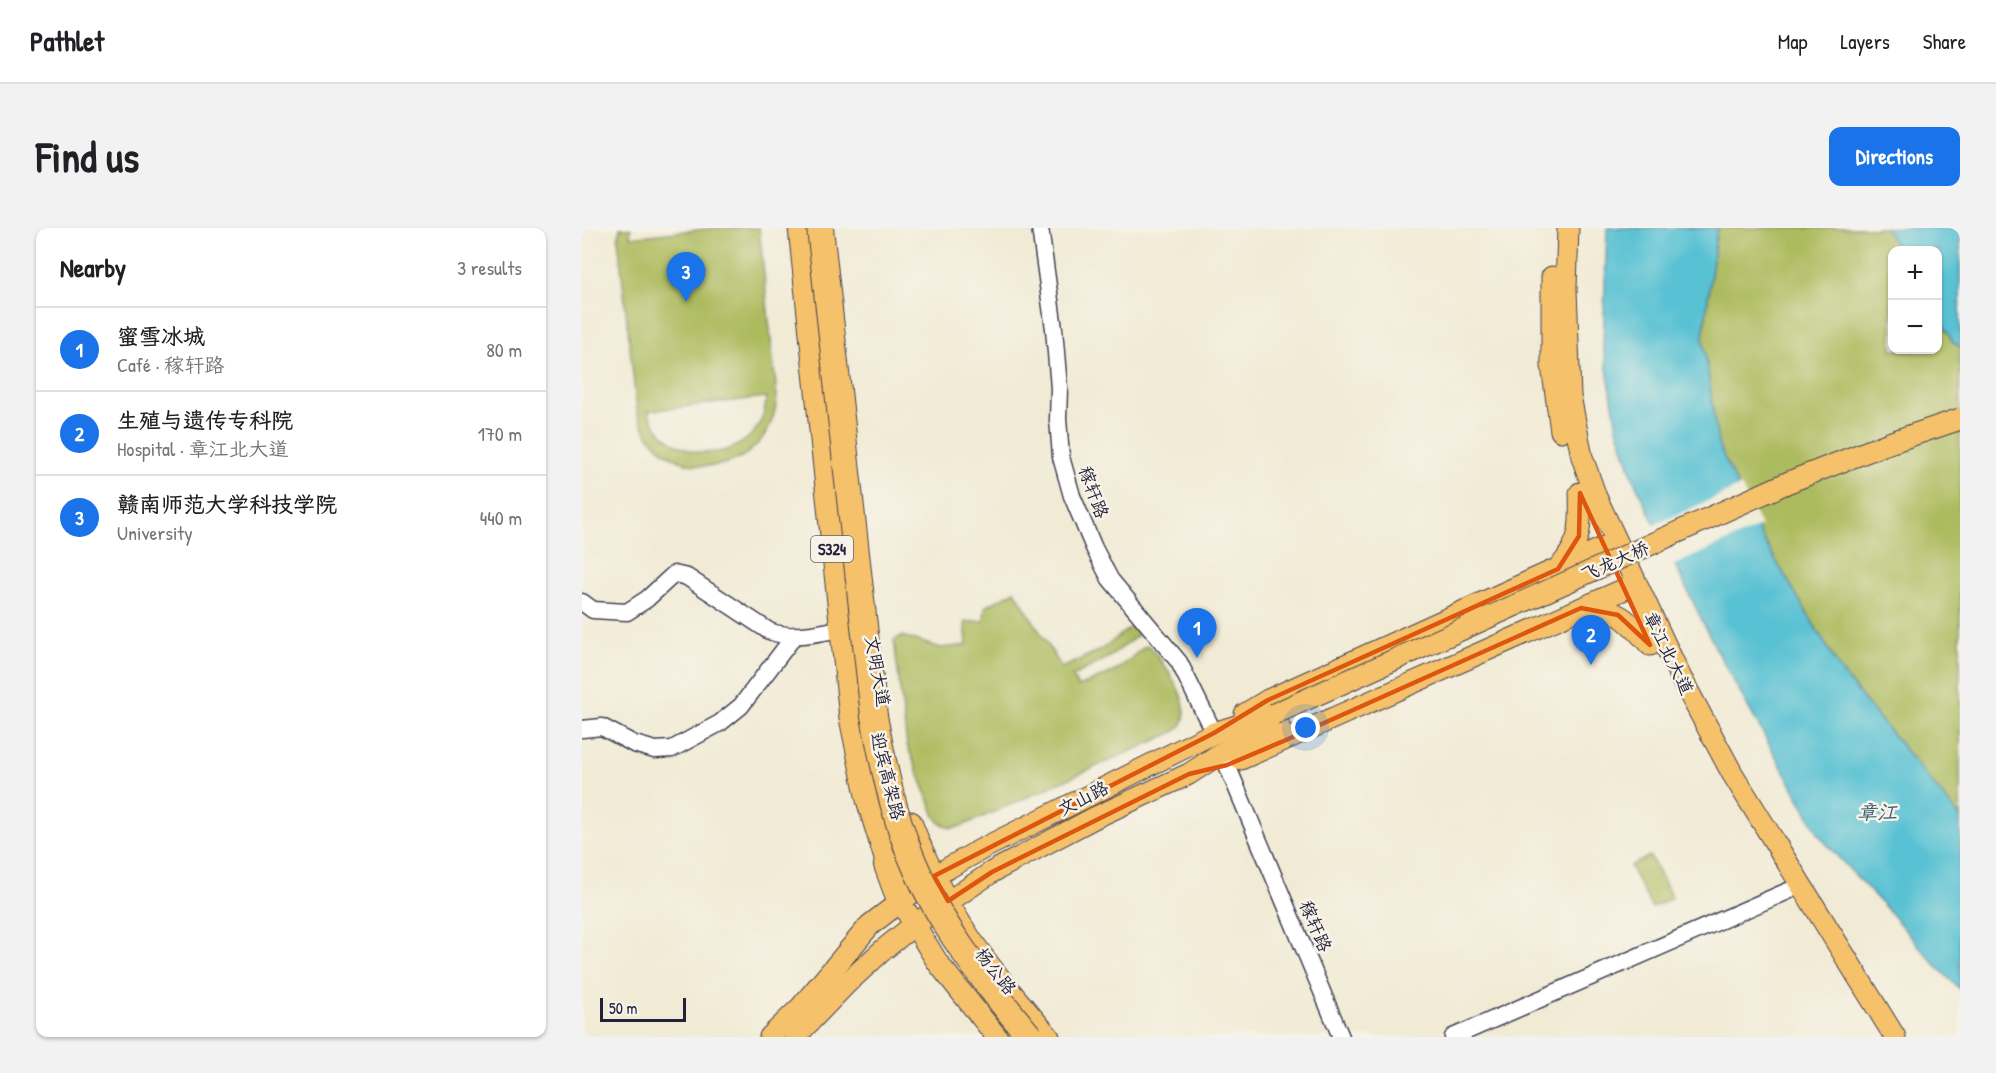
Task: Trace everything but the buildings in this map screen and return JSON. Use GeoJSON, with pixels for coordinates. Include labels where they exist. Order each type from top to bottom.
{"type":"FeatureCollection","features":[{"type":"Feature","properties":{"kind":"highway","name":"迎宾高架路"},"geometry":{"type":"LineString","coordinates":[[807,228],[848,626],[877,797],[897,858],[921,911],[958,972],[1011,1037]]}},
{"type":"Feature","properties":{"kind":"highway","name":"迎宾高架路"},"geometry":{"type":"LineString","coordinates":[[820,228],[874,716],[890,794],[910,854],[945,925],[1030,1037]]}},
{"type":"Feature","properties":{"kind":"highway"},"geometry":{"type":"LineString","coordinates":[[837,228],[856,406],[874,624],[874,716]]}},
{"type":"Feature","properties":{"kind":"highway","name":"文明大道"},"geometry":{"type":"LineString","coordinates":[[887,865],[900,900]]}},
{"type":"Feature","properties":{"kind":"main road","name":"文明大道"},"geometry":{"type":"LineString","coordinates":[[799,228],[850,718],[867,800],[887,865]]}},
{"type":"Feature","properties":{"kind":"main road","name":"文明大道"},"geometry":{"type":"LineString","coordinates":[[829,228],[870,626],[901,788],[910,820],[934,876],[948,901]]}},
{"type":"Feature","properties":{"kind":"main road","name":"章江北大道"},"geometry":{"type":"LineString","coordinates":[[1554,228],[1552,301],[1555,391],[1564,444],[1580,493],[1610,545],[1629,587],[1650,645],[1721,779],[1879,1037]]}},
{"type":"Feature","properties":{"kind":"main road","name":"章江北大道"},"geometry":{"type":"LineString","coordinates":[[1568,228],[1566,300],[1573,416],[1588,476],[1610,545]]}},
{"type":"Feature","properties":{"kind":"main road","name":"飞龙大桥"},"geometry":{"type":"LineString","coordinates":[[1277,720],[1789,482],[1889,442],[1960,419]]}},
{"type":"Feature","properties":{"kind":"main road","name":"飞龙大桥"},"geometry":{"type":"LineString","coordinates":[[1277,720],[1795,495],[1893,456],[1960,434]]}},
{"type":"Feature","properties":{"kind":"main road"},"geometry":{"type":"LineString","coordinates":[[1558,569],[1579,536],[1580,493]]}},
{"type":"Feature","properties":{"kind":"main road"},"geometry":{"type":"LineString","coordinates":[[1214,734],[1268,700],[1610,545]]}},
{"type":"Feature","properties":{"kind":"main road"},"geometry":{"type":"LineString","coordinates":[[1189,774],[1227,765],[1286,740],[1629,587]]}},
{"type":"Feature","properties":{"kind":"main road","name":"章江北大道"},"geometry":{"type":"LineString","coordinates":[[1629,587],[1732,773],[1895,1037]]}},
{"type":"Feature","properties":{"kind":"main road"},"geometry":{"type":"LineString","coordinates":[[1581,608],[1597,607],[1618,615],[1634,626],[1650,645]]}},
{"type":"Feature","properties":{"kind":"main road","name":"文山路"},"geometry":{"type":"LineString","coordinates":[[900,900],[934,876],[982,849],[1214,734],[1277,720]]}},
{"type":"Feature","properties":{"kind":"main road","name":"文山路"},"geometry":{"type":"LineString","coordinates":[[948,901],[992,872],[1094,818],[1189,774],[1277,720]]}},
{"type":"Feature","properties":{"kind":"main road"},"geometry":{"type":"LineString","coordinates":[[770,1037],[801,1007],[870,925],[900,900]]}},
{"type":"Feature","properties":{"kind":"main road","name":"S324"},"geometry":{"type":"LineString","coordinates":[[900,900],[938,963],[997,1037]]}},
{"type":"Feature","properties":{"kind":"main road"},"geometry":{"type":"LineString","coordinates":[[795,1037],[846,984],[883,950],[948,901]]}},
{"type":"Feature","properties":{"kind":"main road","name":"杨公路"},"geometry":{"type":"LineString","coordinates":[[948,901],[982,955],[1049,1037]]}},
{"type":"Feature","properties":{"kind":"street","name":"稼轩路"},"geometry":{"type":"LineString","coordinates":[[1040,228],[1054,329],[1059,388],[1060,457],[1072,496],[1110,579],[1179,663],[1214,734]]}},
{"type":"Feature","properties":{"kind":"street"},"geometry":{"type":"LineString","coordinates":[[582,602],[593,609],[627,612],[647,599],[674,574],[687,577],[769,631],[780,635],[795,636],[840,629]]}},
{"type":"Feature","properties":{"kind":"street"},"geometry":{"type":"LineString","coordinates":[[582,729],[602,727],[634,744],[655,750],[672,749],[720,723],[741,706],[795,636]]}},
{"type":"Feature","properties":{"kind":"street","name":"稼轩路"},"geometry":{"type":"LineString","coordinates":[[1227,765],[1341,1037]]}},
{"type":"Feature","properties":{"kind":"street"},"geometry":{"type":"LineString","coordinates":[[1453,1037],[1788,891]]}},
{"type":"Feature","properties":{"kind":"highlighted area"},"geometry":{"type":"Polygon","coordinates":[[[1580,493],[1650,645],[1618,615],[1581,608],[1227,765],[1189,774],[992,872],[948,901],[934,876],[1214,733],[1268,700],[1558,569],[1579,536],[1580,493]]]}},
{"type":"Feature","properties":{"kind":"green space"},"geometry":{"type":"Polygon","coordinates":[[[620,228],[631,228],[630,237],[716,228],[759,228],[777,396],[770,424],[756,446],[737,459],[714,466],[691,464],[669,455],[650,437],[637,411],[618,239],[620,228]],[[766,397],[648,411],[660,431],[677,445],[696,452],[716,452],[735,446],[751,435],[762,419],[766,397]]]}},
{"type":"Feature","properties":{"kind":"green space"},"geometry":{"type":"Polygon","coordinates":[[[1717,228],[1885,228],[1896,246],[1888,246],[1888,354],[1942,354],[1942,323],[1953,342],[1960,347],[1960,817],[1843,674],[1762,537],[1718,444],[1703,338],[1717,228]]]}},
{"type":"Feature","properties":{"kind":"green space"},"geometry":{"type":"Polygon","coordinates":[[[1015,591],[1062,668],[1102,649],[1132,626],[1138,635],[1111,656],[1073,676],[1078,687],[1117,670],[1149,645],[1178,688],[1185,713],[1182,724],[1174,732],[962,826],[951,828],[940,823],[935,816],[907,745],[894,640],[902,636],[941,648],[967,645],[965,622],[984,621],[985,607],[1015,591]]]}},
{"type":"Feature","properties":{"kind":"green space"},"geometry":{"type":"Polygon","coordinates":[[[1650,856],[1672,898],[1652,908],[1630,866],[1650,856]]]}},
{"type":"Feature","properties":{"kind":"water","name":"章江"},"geometry":{"type":"Polygon","coordinates":[[[1607,228],[1717,228],[1703,338],[1718,444],[1762,537],[1843,674],[1960,817],[1960,989],[1931,960],[1820,836],[1717,651],[1643,500],[1633,478],[1617,428],[1603,345],[1607,228]]]}},
{"type":"Feature","properties":{"kind":"water"},"geometry":{"type":"Polygon","coordinates":[[[1885,228],[1960,228],[1960,347],[1953,342],[1942,323],[1942,246],[1896,246],[1885,228]]]}},
{"type":"Feature","properties":{"kind":"pier"},"geometry":{"type":"Polygon","coordinates":[[[1741,486],[1761,526],[1672,566],[1652,526],[1741,486]]]}},
{"type":"Feature","properties":{"kind":"place","name":"赣南师范大学科技学院"},"geometry":{"type":"Point","coordinates":[686,302]}},
{"type":"Feature","properties":{"kind":"place","name":"蜜雪冰城"},"geometry":{"type":"Point","coordinates":[1197,658]}},
{"type":"Feature","properties":{"kind":"place","name":"生殖与遗传专科院"},"geometry":{"type":"Point","coordinates":[1591,665]}}]}
